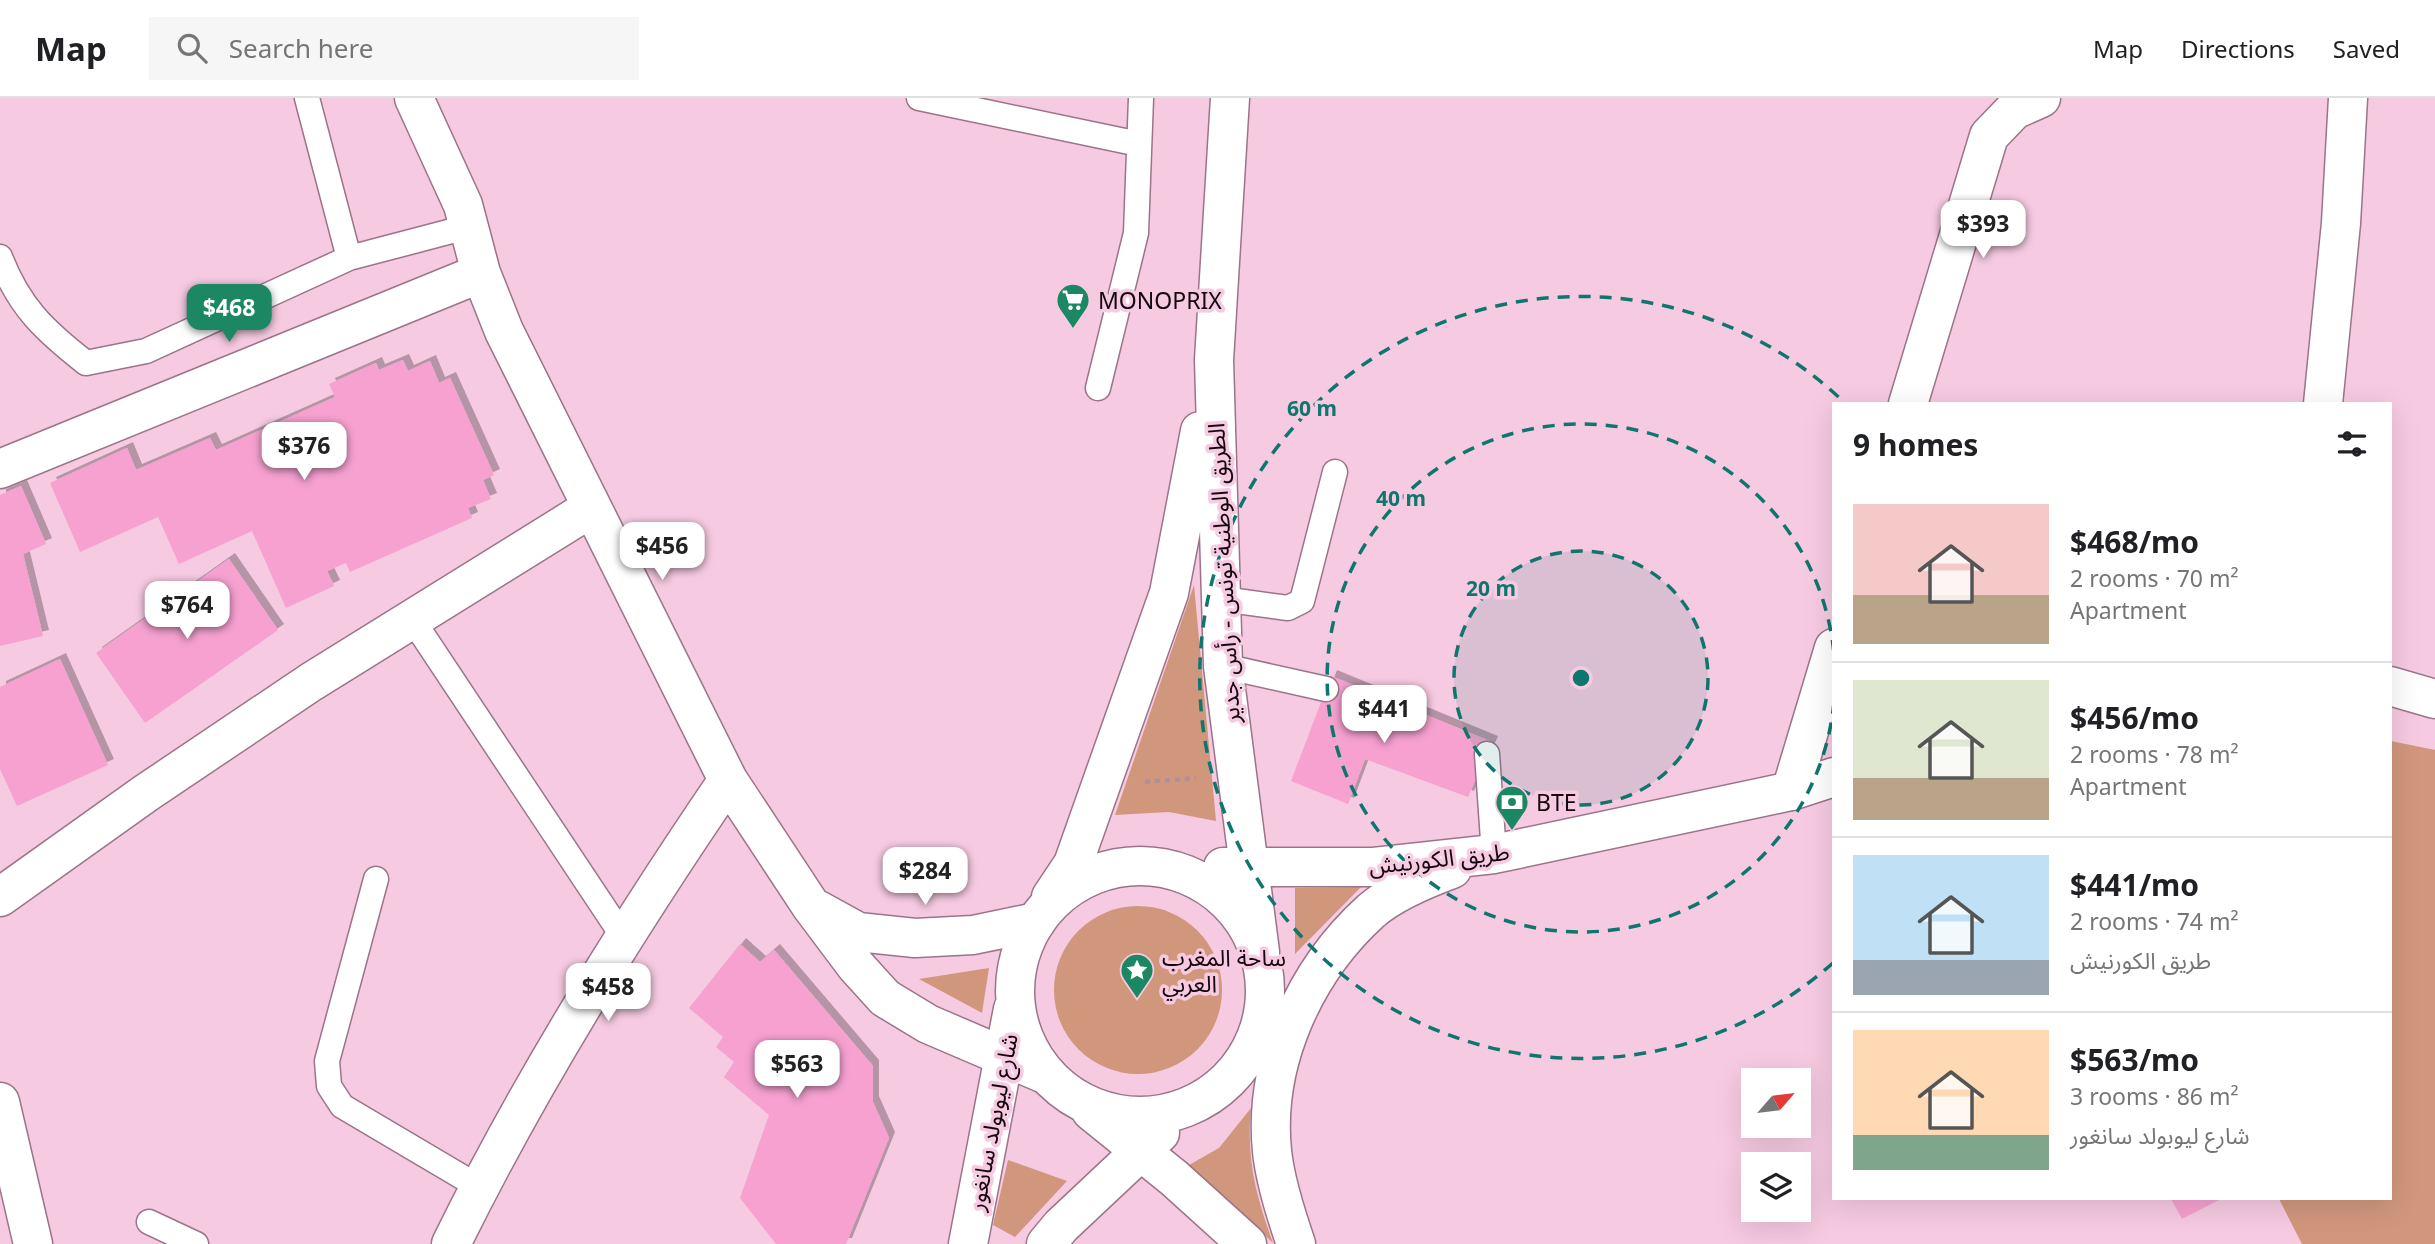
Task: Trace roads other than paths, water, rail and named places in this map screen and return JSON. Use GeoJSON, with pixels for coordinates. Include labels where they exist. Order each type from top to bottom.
{"type":"FeatureCollection","features":[{"type":"Feature","properties":{"kind":"main road"},"geometry":{"type":"LineString","coordinates":[[414,98],[463,205],[481,273],[504,331],[728,780],[811,906],[856,966],[885,998],[928,1024],[1047,1075]]}},
{"type":"Feature","properties":{"kind":"main road","name":"الطريق الوطنية تونس - رأس جدير"},"geometry":{"type":"LineString","coordinates":[[1189,1108],[1223,1085],[1238,1071],[1255,1045],[1264,1014],[1266,983],[1235,775],[1223,666],[1214,360],[1230,98]]}},
{"type":"Feature","properties":{"kind":"main road"},"geometry":{"type":"LineString","coordinates":[[1909,402],[1989,136],[2014,110],[2041,98]]}},
{"type":"Feature","properties":{"kind":"main road"},"geometry":{"type":"LineString","coordinates":[[2323,402],[2341,223],[2348,98]]}},
{"type":"Feature","properties":{"kind":"main road"},"geometry":{"type":"LineString","coordinates":[[0,469],[481,273]]}},
{"type":"Feature","properties":{"kind":"main road","name":"الطريق الوطنية تونس - رأس جدير"},"geometry":{"type":"LineString","coordinates":[[1039,917],[1073,864],[1098,786],[1169,593],[1214,360]]}},
{"type":"Feature","properties":{"kind":"main road"},"geometry":{"type":"LineString","coordinates":[[0,897],[146,793],[311,682],[591,508]]}},
{"type":"Feature","properties":{"kind":"main road"},"geometry":{"type":"LineString","coordinates":[[1791,791],[1832,655]]}},
{"type":"Feature","properties":{"kind":"main road"},"geometry":{"type":"LineString","coordinates":[[2392,687],[2435,699]]}},
{"type":"Feature","properties":{"kind":"main road","name":"طريق الكورنيش"},"geometry":{"type":"LineString","coordinates":[[1039,917],[1065,889],[1095,873],[1128,866],[1374,867],[1494,855],[1791,791],[1832,778]]}},
{"type":"Feature","properties":{"kind":"main road"},"geometry":{"type":"LineString","coordinates":[[451,1244],[479,1187],[652,891],[728,780]]}},
{"type":"Feature","properties":{"kind":"main road"},"geometry":{"type":"LineString","coordinates":[[1296,1244],[1272,1150],[1274,1096],[1297,1009],[1317,973],[1372,911],[1395,895],[1437,875],[1494,855]]}},
{"type":"Feature","properties":{"kind":"main road"},"geometry":{"type":"LineString","coordinates":[[1162,867],[1194,877],[1227,899],[1246,924],[1260,952]]}},
{"type":"Feature","properties":{"kind":"main road"},"geometry":{"type":"LineString","coordinates":[[811,906],[858,932],[915,938],[973,934],[1039,917]]}},
{"type":"Feature","properties":{"kind":"main road"},"geometry":{"type":"LineString","coordinates":[[1039,917],[1026,937],[1017,965],[1015,1000],[1022,1035],[1047,1075],[1247,1244]]}},
{"type":"Feature","properties":{"kind":"main road","name":"شارع ليوبولد سانغور"},"geometry":{"type":"LineString","coordinates":[[968,1244],[1015,1000]]}},
{"type":"Feature","properties":{"kind":"main road"},"geometry":{"type":"LineString","coordinates":[[1075,1099],[1110,1114],[1147,1117],[1189,1108]]}},
{"type":"Feature","properties":{"kind":"main road"},"geometry":{"type":"LineString","coordinates":[[0,1102],[33,1244]]}},
{"type":"Feature","properties":{"kind":"main road"},"geometry":{"type":"LineString","coordinates":[[1046,1244],[1140,1151],[1189,1108]]}},
{"type":"Feature","properties":{"kind":"lane"},"geometry":{"type":"LineString","coordinates":[[307,98],[349,258]]}},
{"type":"Feature","properties":{"kind":"lane"},"geometry":{"type":"LineString","coordinates":[[919,98],[1139,144]]}},
{"type":"Feature","properties":{"kind":"lane"},"geometry":{"type":"LineString","coordinates":[[1098,388],[1136,233],[1141,98]]}},
{"type":"Feature","properties":{"kind":"lane"},"geometry":{"type":"LineString","coordinates":[[0,257],[12,287],[43,330],[86,363],[146,351],[349,258],[467,227]]}},
{"type":"Feature","properties":{"kind":"lane"},"geometry":{"type":"LineString","coordinates":[[1222,600],[1288,608],[1302,601],[1335,472]]}},
{"type":"Feature","properties":{"kind":"lane"},"geometry":{"type":"LineString","coordinates":[[412,619],[625,938]]}},
{"type":"Feature","properties":{"kind":"lane"},"geometry":{"type":"LineString","coordinates":[[1223,666],[1326,690]]}},
{"type":"Feature","properties":{"kind":"lane"},"geometry":{"type":"LineString","coordinates":[[1487,754],[1494,855]]}},
{"type":"Feature","properties":{"kind":"lane"},"geometry":{"type":"LineString","coordinates":[[376,879],[327,1061],[329,1086],[342,1106],[479,1187]]}},
{"type":"Feature","properties":{"kind":"lane"},"geometry":{"type":"LineString","coordinates":[[149,1222],[195,1244]]}},
{"type":"Feature","properties":{"kind":"place","name":"MONOPRIX"},"geometry":{"type":"Point","coordinates":[1073,330]}},
{"type":"Feature","properties":{"kind":"place","name":"BTE"},"geometry":{"type":"Point","coordinates":[1512,832]}},
{"type":"Feature","properties":{"kind":"place","name":"ساحة المغرب العربي"},"geometry":{"type":"Point","coordinates":[1137,1000]}}]}
